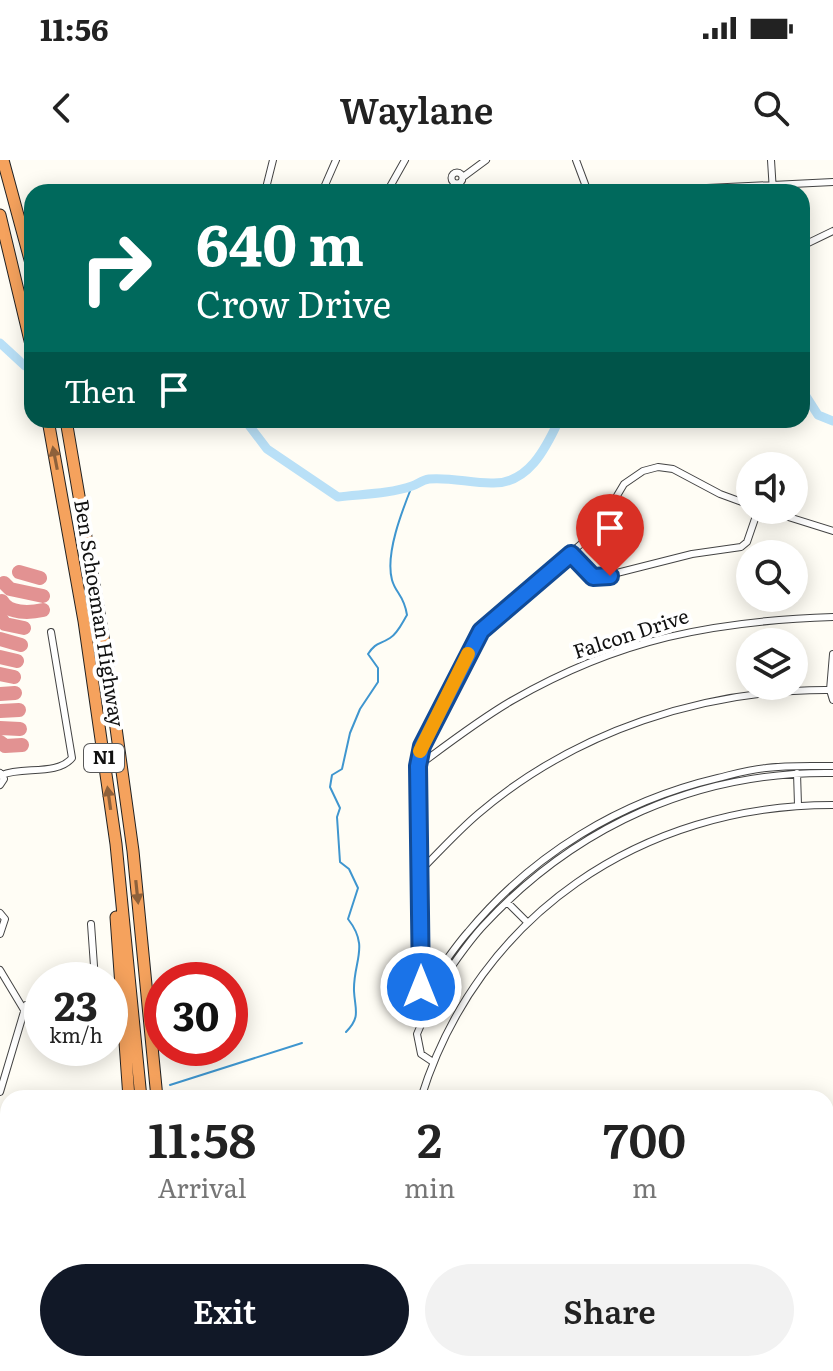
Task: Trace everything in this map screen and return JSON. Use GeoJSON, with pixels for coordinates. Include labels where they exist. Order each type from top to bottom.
{"type":"FeatureCollection","features":[{"type":"Feature","properties":{"kind":"highway"},"geometry":{"type":"LineString","coordinates":[[3,160],[24,237]]}},
{"type":"Feature","properties":{"kind":"highway"},"geometry":{"type":"LineString","coordinates":[[0,215],[24,313]]}},
{"type":"Feature","properties":{"kind":"highway","name":"Ben Schoeman Highway"},"geometry":{"type":"LineString","coordinates":[[49,428],[84,621],[116,844],[140,1090]]}},
{"type":"Feature","properties":{"kind":"highway","name":"Ben Schoeman Highway"},"geometry":{"type":"LineString","coordinates":[[67,428],[105,648],[133,851],[156,1090]]}},
{"type":"Feature","properties":{"kind":"highway"},"geometry":{"type":"LineString","coordinates":[[116,844],[117,934],[128,1090]]}},
{"type":"Feature","properties":{"kind":"street"},"geometry":{"type":"LineString","coordinates":[[267,184],[273,160]]}},
{"type":"Feature","properties":{"kind":"street"},"geometry":{"type":"LineString","coordinates":[[326,184],[336,160]]}},
{"type":"Feature","properties":{"kind":"street"},"geometry":{"type":"LineString","coordinates":[[392,184],[405,160]]}},
{"type":"Feature","properties":{"kind":"street"},"geometry":{"type":"LineString","coordinates":[[463,177],[486,160]]}},
{"type":"Feature","properties":{"kind":"street"},"geometry":{"type":"LineString","coordinates":[[576,160],[585,184]]}},
{"type":"Feature","properties":{"kind":"street"},"geometry":{"type":"LineString","coordinates":[[771,160],[773,184]]}},
{"type":"Feature","properties":{"kind":"street"},"geometry":{"type":"LineString","coordinates":[[810,185],[833,182]]}},
{"type":"Feature","properties":{"kind":"street"},"geometry":{"type":"LineString","coordinates":[[810,242],[833,231]]}},
{"type":"Feature","properties":{"kind":"street"},"geometry":{"type":"LineString","coordinates":[[433,1062],[421,1054],[417,1034],[430,1004],[418,766],[422,746],[481,631],[596,531],[624,484],[633,475],[651,468],[673,469],[736,500]]}},
{"type":"Feature","properties":{"kind":"street"},"geometry":{"type":"LineString","coordinates":[[808,523],[833,531]]}},
{"type":"Feature","properties":{"kind":"street"},"geometry":{"type":"LineString","coordinates":[[571,554],[588,573],[597,578],[692,554],[741,547],[747,542],[753,524]]}},
{"type":"Feature","properties":{"kind":"street","name":"Falcon Drive"},"geometry":{"type":"LineString","coordinates":[[418,766],[513,700],[603,656],[703,628],[771,619],[833,617]]}},
{"type":"Feature","properties":{"kind":"street"},"geometry":{"type":"LineString","coordinates":[[0,785],[4,781],[1,774],[61,767],[72,758],[51,632]]}},
{"type":"Feature","properties":{"kind":"street"},"geometry":{"type":"LineString","coordinates":[[833,654],[830,690],[833,700]]}},
{"type":"Feature","properties":{"kind":"street"},"geometry":{"type":"LineString","coordinates":[[421,870],[491,804],[542,769],[598,739],[642,721],[708,702],[830,690]]}},
{"type":"Feature","properties":{"kind":"street"},"geometry":{"type":"LineString","coordinates":[[427,991],[467,933],[516,887],[626,808],[695,787],[764,771],[833,766]]}},
{"type":"Feature","properties":{"kind":"street"},"geometry":{"type":"LineString","coordinates":[[764,771],[833,773]]}},
{"type":"Feature","properties":{"kind":"street"},"geometry":{"type":"LineString","coordinates":[[797,773],[798,805]]}},
{"type":"Feature","properties":{"kind":"street"},"geometry":{"type":"LineString","coordinates":[[578,840],[695,787]]}},
{"type":"Feature","properties":{"kind":"street"},"geometry":{"type":"LineString","coordinates":[[424,1090],[452,1020],[470,991],[510,940],[585,876],[643,843],[721,816],[798,805],[832,805]]}},
{"type":"Feature","properties":{"kind":"street"},"geometry":{"type":"LineString","coordinates":[[626,808],[629,816]]}},
{"type":"Feature","properties":{"kind":"street"},"geometry":{"type":"LineString","coordinates":[[427,991],[507,902],[516,887]]}},
{"type":"Feature","properties":{"kind":"street"},"geometry":{"type":"LineString","coordinates":[[507,902],[528,923]]}},
{"type":"Feature","properties":{"kind":"street"},"geometry":{"type":"LineString","coordinates":[[0,913],[5,919],[0,934]]}},
{"type":"Feature","properties":{"kind":"street"},"geometry":{"type":"LineString","coordinates":[[91,924],[94,962]]}},
{"type":"Feature","properties":{"kind":"street"},"geometry":{"type":"LineString","coordinates":[[0,970],[24,1006]]}},
{"type":"Feature","properties":{"kind":"street"},"geometry":{"type":"LineString","coordinates":[[1,1090],[24,1010]]}},
{"type":"Feature","properties":{"kind":"waterway"},"geometry":{"type":"LineString","coordinates":[[0,343],[24,365]]}},
{"type":"Feature","properties":{"kind":"waterway"},"geometry":{"type":"LineString","coordinates":[[810,402],[818,415],[833,421]]}},
{"type":"Feature","properties":{"kind":"waterway"},"geometry":{"type":"LineString","coordinates":[[251,428],[267,449],[338,497],[394,491],[429,479],[504,482],[515,478],[534,463],[555,428]]}},
{"type":"Feature","properties":{"kind":"waterway"},"geometry":{"type":"LineString","coordinates":[[346,1032],[354,1022],[356,1013],[354,980],[359,946],[355,929],[348,919],[358,888],[349,869],[340,862],[337,817],[340,808],[330,787],[332,775],[342,769],[350,733],[360,709],[378,682],[378,668],[368,654],[390,638],[407,615],[390,570],[396,533],[412,486]]}},
{"type":"Feature","properties":{"kind":"waterway"},"geometry":{"type":"LineString","coordinates":[[170,1085],[302,1043]]}},
{"type":"Feature","properties":{"kind":"taxiway"},"geometry":{"type":"LineString","coordinates":[[19,572],[40,578]]}},
{"type":"Feature","properties":{"kind":"taxiway"},"geometry":{"type":"LineString","coordinates":[[4,583],[10,589],[43,596]]}},
{"type":"Feature","properties":{"kind":"taxiway"},"geometry":{"type":"LineString","coordinates":[[2,601],[14,610],[43,610]]}},
{"type":"Feature","properties":{"kind":"taxiway"},"geometry":{"type":"LineString","coordinates":[[0,617],[5,624],[24,628]]}},
{"type":"Feature","properties":{"kind":"taxiway"},"geometry":{"type":"LineString","coordinates":[[0,639],[21,645]]}},
{"type":"Feature","properties":{"kind":"taxiway"},"geometry":{"type":"LineString","coordinates":[[0,657],[17,661]]}},
{"type":"Feature","properties":{"kind":"taxiway"},"geometry":{"type":"LineString","coordinates":[[0,674],[14,677]]}},
{"type":"Feature","properties":{"kind":"taxiway"},"geometry":{"type":"LineString","coordinates":[[0,694],[15,693]]}},
{"type":"Feature","properties":{"kind":"taxiway"},"geometry":{"type":"LineString","coordinates":[[0,711],[19,710]]}},
{"type":"Feature","properties":{"kind":"taxiway"},"geometry":{"type":"LineString","coordinates":[[0,728],[20,729]]}},
{"type":"Feature","properties":{"kind":"taxiway"},"geometry":{"type":"LineString","coordinates":[[0,742],[5,746],[22,745]]}},
{"type":"Feature","properties":{"kind":"slow traffic"},"geometry":{"type":"LineString","coordinates":[[420,751],[468,654]]}},
{"type":"Feature","properties":{"kind":"route"},"geometry":{"type":"LineString","coordinates":[[421,987],[418,766],[422,746],[471,646],[490,621],[571,554],[593,577],[610,576]]}}]}
